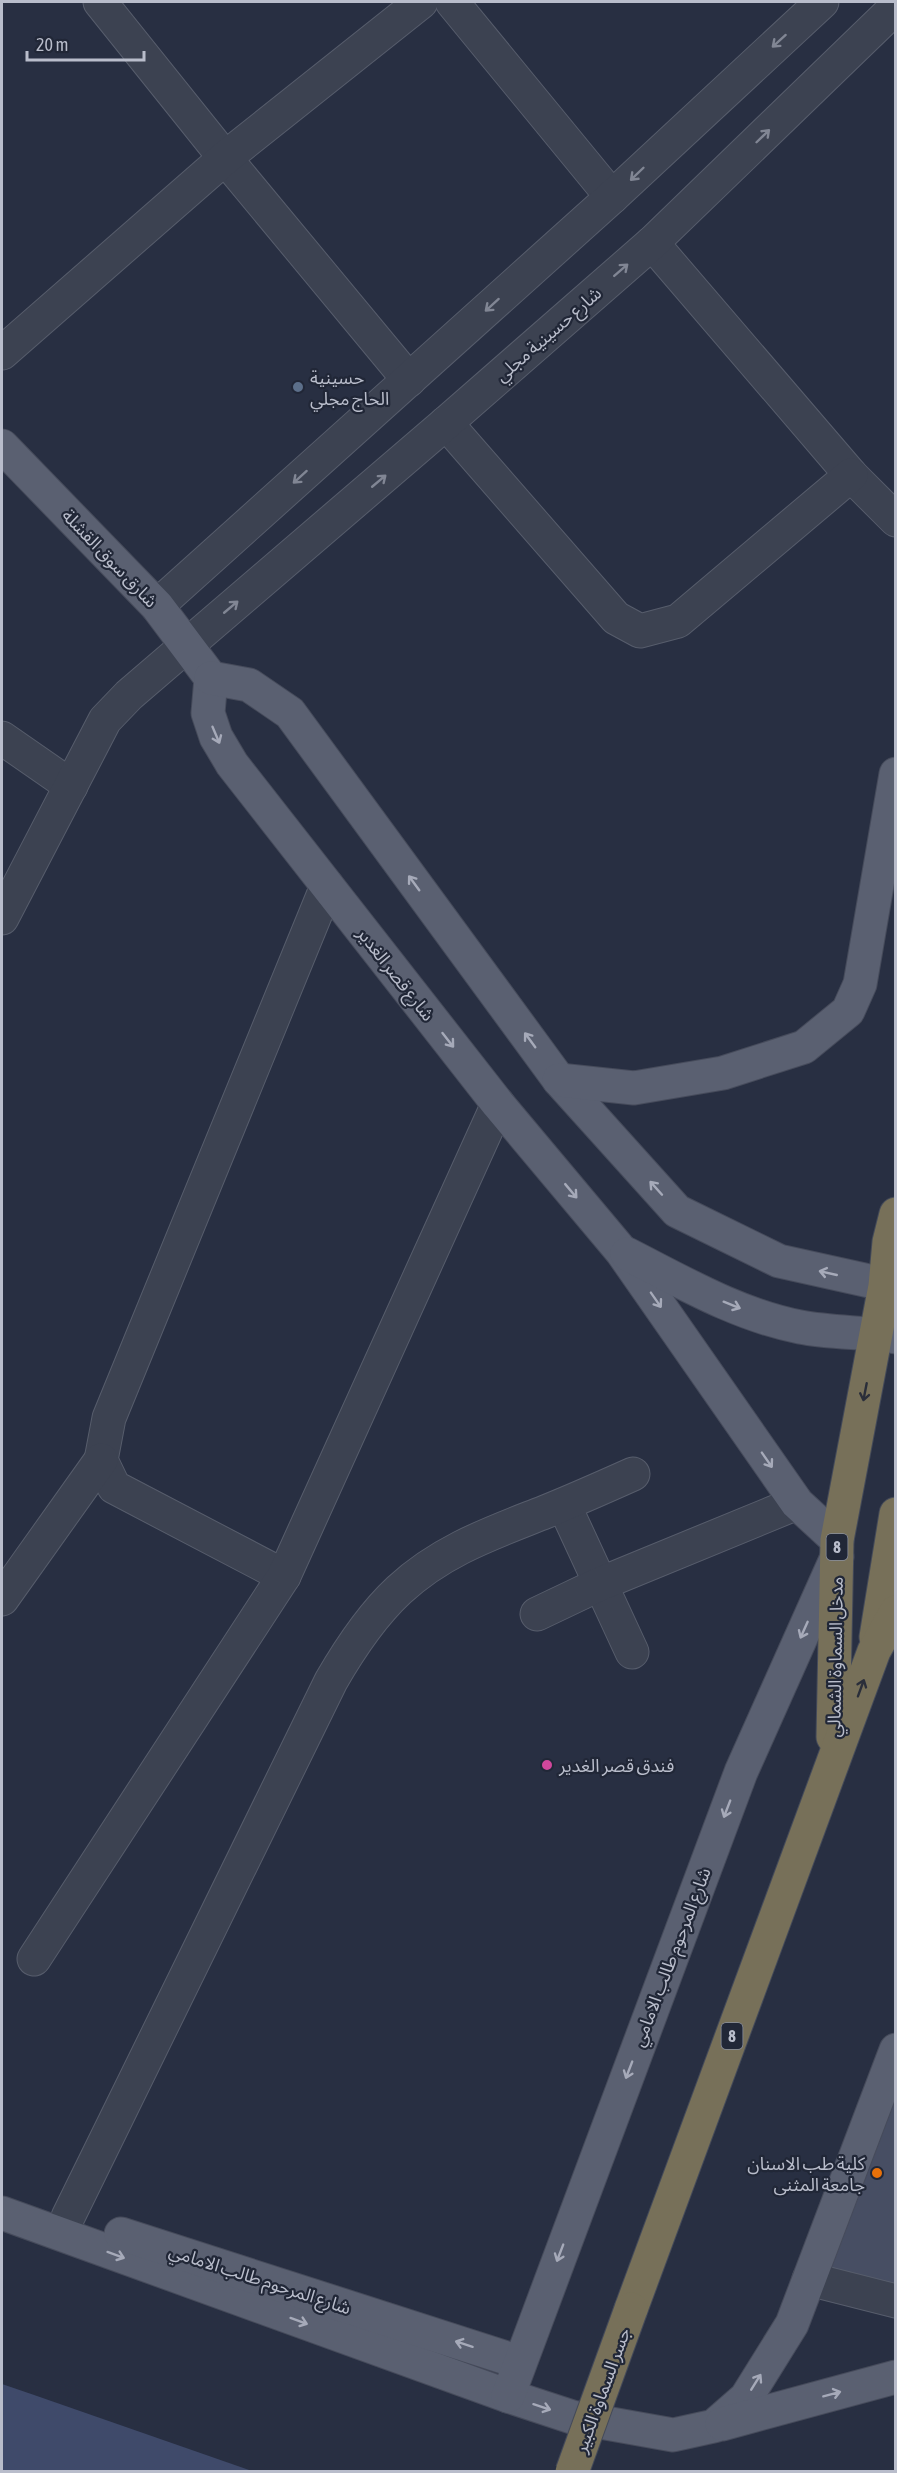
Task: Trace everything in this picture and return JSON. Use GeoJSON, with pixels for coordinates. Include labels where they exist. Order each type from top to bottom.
{"type":"FeatureCollection","features":[{"type":"Feature","properties":{"kind":"highway","name":"مدخل السماوة الشمالي"},"geometry":{"type":"LineString","coordinates":[[833,1762],[837,1549],[886,1336],[892,1288],[889,1242],[896,1214]]}},
{"type":"Feature","properties":{"kind":"highway"},"geometry":{"type":"LineString","coordinates":[[874,1651],[896,1514]]}},
{"type":"Feature","properties":{"kind":"highway","name":"مدخل السماوة الشمالي"},"geometry":{"type":"LineString","coordinates":[[833,1762],[874,1651],[896,1612]]}},
{"type":"Feature","properties":{"kind":"highway","name":"جسر السماوة الكبير"},"geometry":{"type":"LineString","coordinates":[[572,2472],[833,1762]]}},
{"type":"Feature","properties":{"kind":"main road","name":"شارق سوق القشلة"},"geometry":{"type":"LineString","coordinates":[[2,446],[157,606],[211,678]]}},
{"type":"Feature","properties":{"kind":"main road","name":"شارع قصر الغدير"},"geometry":{"type":"LineString","coordinates":[[211,678],[208,713],[226,755],[498,1104],[622,1252],[797,1503],[837,1549]]}},
{"type":"Feature","properties":{"kind":"main road"},"geometry":{"type":"LineString","coordinates":[[211,678],[249,685],[290,713],[559,1080],[677,1210],[779,1262],[892,1288]]}},
{"type":"Feature","properties":{"kind":"main road"},"geometry":{"type":"LineString","coordinates":[[559,1080],[634,1088],[723,1072],[804,1047],[848,1011],[861,984],[896,774]]}},
{"type":"Feature","properties":{"kind":"main road"},"geometry":{"type":"LineString","coordinates":[[622,1252],[725,1303],[761,1317],[798,1327],[886,1336]]}},
{"type":"Feature","properties":{"kind":"main road","name":"شارع المرحوم طالب الامامي"},"geometry":{"type":"LineString","coordinates":[[508,2397],[519,2362],[741,1772],[837,1549]]}},
{"type":"Feature","properties":{"kind":"main road"},"geometry":{"type":"LineString","coordinates":[[714,2426],[746,2398],[792,2324],[896,2050]]}},
{"type":"Feature","properties":{"kind":"main road","name":"شارع المرحوم طالب الامامي"},"geometry":{"type":"LineString","coordinates":[[2,2192],[68,2217],[519,2362]]}},
{"type":"Feature","properties":{"kind":"main road","name":"شارع المرحوم طالب الامامي"},"geometry":{"type":"LineString","coordinates":[[2,2213],[508,2397],[572,2417],[673,2434],[714,2426],[896,2377]]}},
{"type":"Feature","properties":{"kind":"street"},"geometry":{"type":"LineString","coordinates":[[100,2],[225,158],[409,380]]}},
{"type":"Feature","properties":{"kind":"street"},"geometry":{"type":"LineString","coordinates":[[2,353],[225,158],[421,2]]}},
{"type":"Feature","properties":{"kind":"street"},"geometry":{"type":"LineString","coordinates":[[452,2],[612,197]]}},
{"type":"Feature","properties":{"kind":"street"},"geometry":{"type":"LineString","coordinates":[[157,606],[612,197],[822,2]]}},
{"type":"Feature","properties":{"kind":"street","name":"شارع حسينية مجلي"},"geometry":{"type":"LineString","coordinates":[[2,918],[105,720],[129,695],[652,243],[896,7]]}},
{"type":"Feature","properties":{"kind":"street"},"geometry":{"type":"LineString","coordinates":[[652,243],[851,475],[896,520]]}},
{"type":"Feature","properties":{"kind":"street"},"geometry":{"type":"LineString","coordinates":[[446,423],[616,618],[640,631],[678,621],[851,475]]}},
{"type":"Feature","properties":{"kind":"street"},"geometry":{"type":"LineString","coordinates":[[2,738],[71,786]]}},
{"type":"Feature","properties":{"kind":"street"},"geometry":{"type":"LineString","coordinates":[[2,1599],[101,1460],[109,1418],[327,885]]}},
{"type":"Feature","properties":{"kind":"street"},"geometry":{"type":"LineString","coordinates":[[34,1959],[284,1576],[498,1104]]}},
{"type":"Feature","properties":{"kind":"street"},"geometry":{"type":"LineString","coordinates":[[101,1460],[114,1487],[284,1576]]}},
{"type":"Feature","properties":{"kind":"street"},"geometry":{"type":"LineString","coordinates":[[68,2217],[331,1681],[351,1648],[387,1603],[429,1566],[460,1546],[564,1505],[633,1474]]}},
{"type":"Feature","properties":{"kind":"street"},"geometry":{"type":"LineString","coordinates":[[537,1614],[600,1584],[797,1503]]}},
{"type":"Feature","properties":{"kind":"street"},"geometry":{"type":"LineString","coordinates":[[564,1505],[632,1652]]}},
{"type":"Feature","properties":{"kind":"street"},"geometry":{"type":"LineString","coordinates":[[809,2279],[896,2301]]}},
{"type":"Feature","properties":{"kind":"water"},"geometry":{"type":"Polygon","coordinates":[[[2,2384],[37,2396],[252,2471],[2,2471],[2,2384]]]}},
{"type":"Feature","properties":{"kind":"building","name":"كلية طب الاسنان جامعة المثنى"},"geometry":{"type":"Polygon","coordinates":[[[896,2073],[896,2292],[820,2273],[896,2073]]]}},
{"type":"Feature","properties":{"kind":"place","name":"حسينية الحاج مجلي"},"geometry":{"type":"Point","coordinates":[298,387]}},
{"type":"Feature","properties":{"kind":"place","name":"فندق قصر الغدير"},"geometry":{"type":"Point","coordinates":[547,1765]}},
{"type":"Feature","properties":{"kind":"place","name":"كلية طب الاسنان جامعة المثنى"},"geometry":{"type":"Point","coordinates":[877,2173]}}]}
